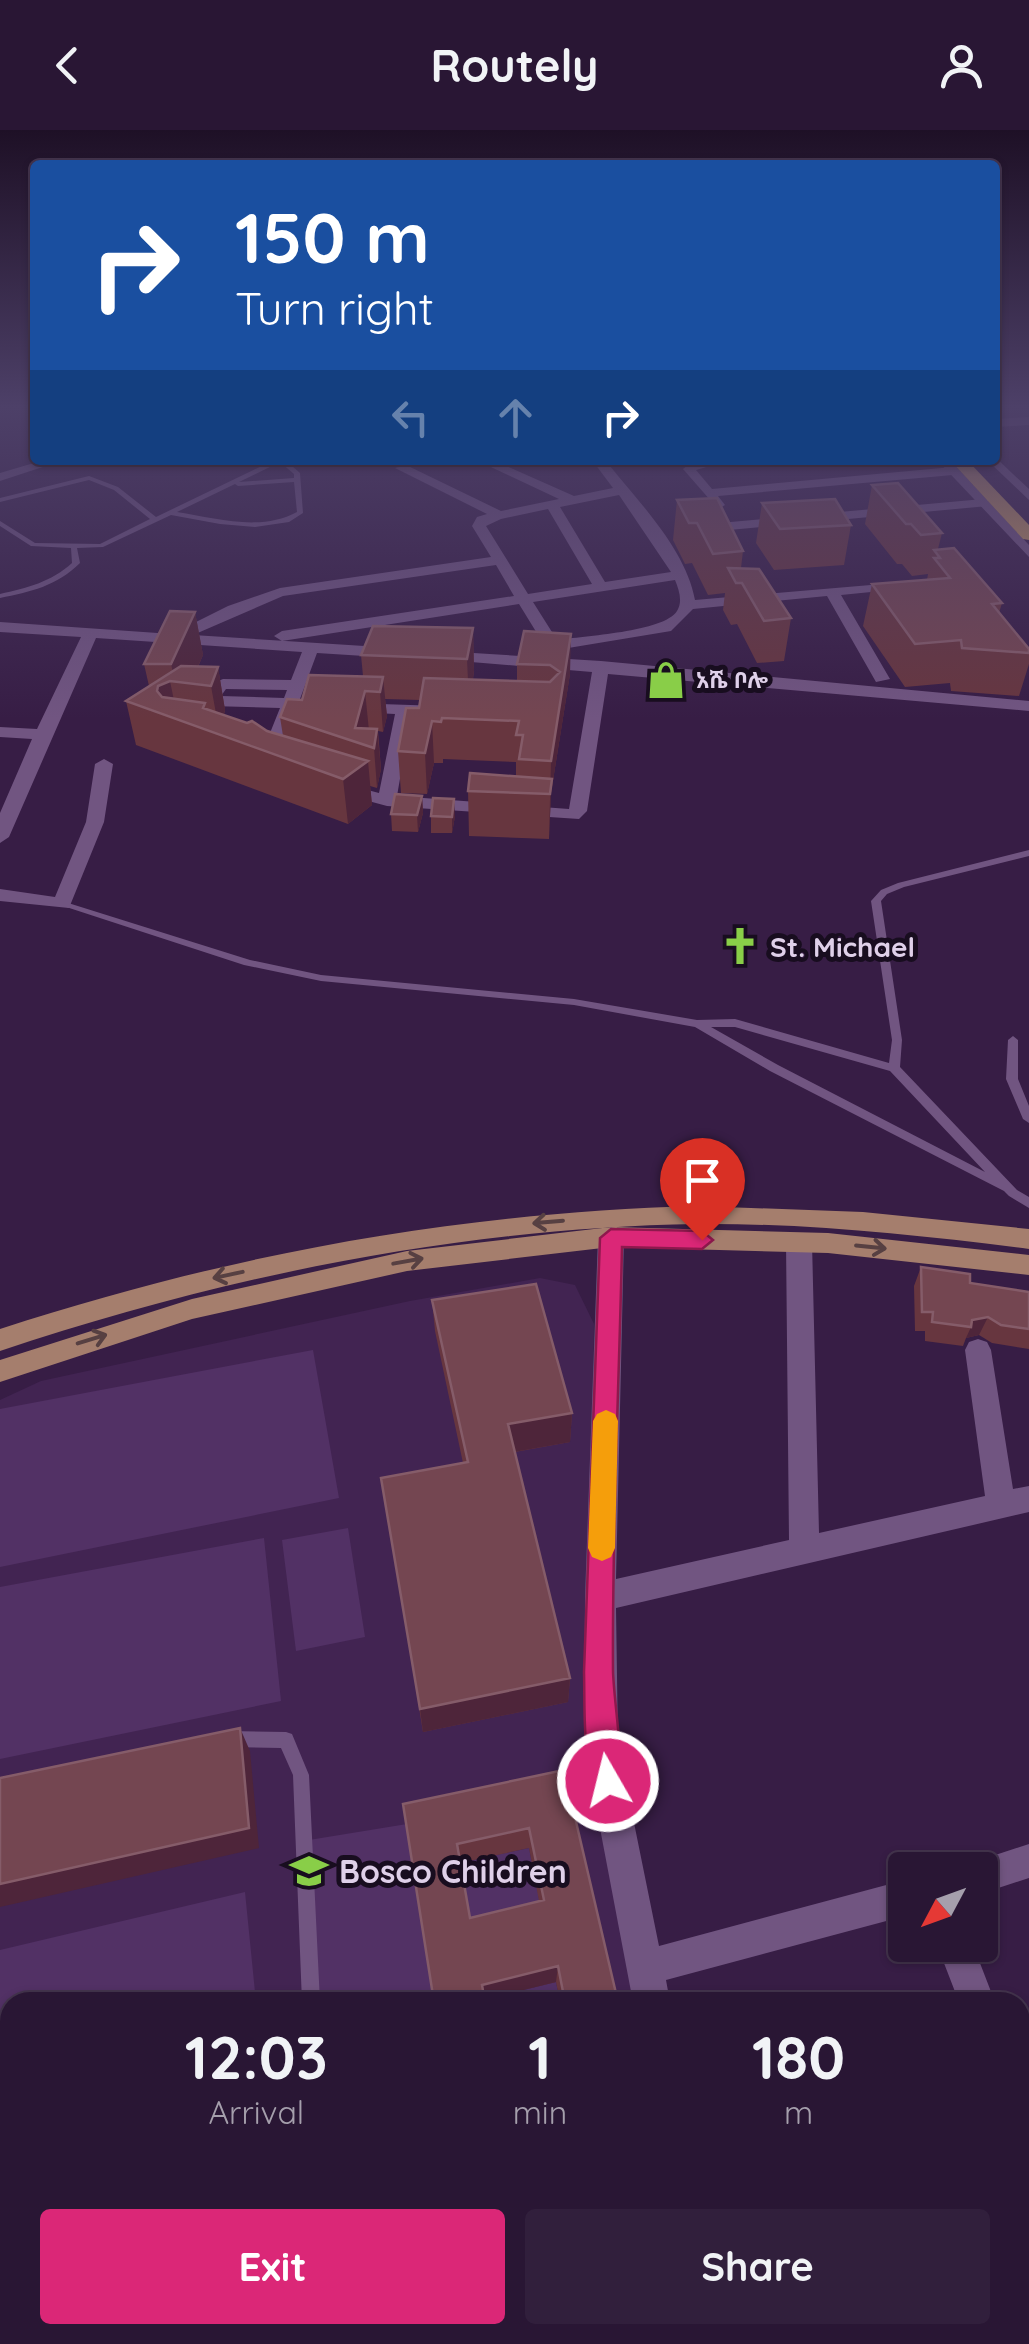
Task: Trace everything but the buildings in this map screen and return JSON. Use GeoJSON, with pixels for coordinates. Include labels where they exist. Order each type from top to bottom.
{"type":"FeatureCollection","features":[{"type":"Feature","properties":{"kind":"highway"},"geometry":{"type":"LineString","coordinates":[[1003,512],[1029,536]]}},
{"type":"Feature","properties":{"kind":"main road"},"geometry":{"type":"LineString","coordinates":[[0,1371],[192,1309],[407,1260],[699,1227],[827,1218],[1029,1239]]}},
{"type":"Feature","properties":{"kind":"main road"},"geometry":{"type":"LineString","coordinates":[[0,1340],[185,1284],[401,1237],[559,1221],[699,1227],[799,1242],[1029,1265]]}},
{"type":"Feature","properties":{"kind":"street"},"geometry":{"type":"LineString","coordinates":[[506,512],[482,520],[479,526],[552,645]]}},
{"type":"Feature","properties":{"kind":"street"},"geometry":{"type":"LineString","coordinates":[[556,512],[600,587]]}},
{"type":"Feature","properties":{"kind":"street"},"geometry":{"type":"LineString","coordinates":[[486,658],[666,628],[682,617],[687,605],[682,575],[638,512]]}},
{"type":"Feature","properties":{"kind":"street"},"geometry":{"type":"LineString","coordinates":[[723,512],[732,525]]}},
{"type":"Feature","properties":{"kind":"street"},"geometry":{"type":"LineString","coordinates":[[652,533],[867,512]]}},
{"type":"Feature","properties":{"kind":"street"},"geometry":{"type":"LineString","coordinates":[[894,512],[904,524]]}},
{"type":"Feature","properties":{"kind":"street"},"geometry":{"type":"LineString","coordinates":[[992,512],[1029,553]]}},
{"type":"Feature","properties":{"kind":"street"},"geometry":{"type":"LineString","coordinates":[[174,638],[233,609],[280,592],[498,560]]}},
{"type":"Feature","properties":{"kind":"street"},"geometry":{"type":"LineString","coordinates":[[242,642],[682,575]]}},
{"type":"Feature","properties":{"kind":"street"},"geometry":{"type":"LineString","coordinates":[[687,605],[919,584]]}},
{"type":"Feature","properties":{"kind":"street"},"geometry":{"type":"LineString","coordinates":[[832,593],[882,679]]}},
{"type":"Feature","properties":{"kind":"street"},"geometry":{"type":"LineString","coordinates":[[0,627],[409,654]]}},
{"type":"Feature","properties":{"kind":"street"},"geometry":{"type":"LineString","coordinates":[[0,837],[21,777],[45,734],[90,632]]}},
{"type":"Feature","properties":{"kind":"street"},"geometry":{"type":"LineString","coordinates":[[296,773],[272,761],[273,747],[311,648]]}},
{"type":"Feature","properties":{"kind":"street"},"geometry":{"type":"LineString","coordinates":[[428,655],[601,666],[749,684],[1029,706]]}},
{"type":"Feature","properties":{"kind":"street"},"geometry":{"type":"LineString","coordinates":[[327,784],[388,801],[572,815],[578,811],[601,666]]}},
{"type":"Feature","properties":{"kind":"street"},"geometry":{"type":"LineString","coordinates":[[296,685],[223,684],[211,700],[328,706]]}},
{"type":"Feature","properties":{"kind":"street"},"geometry":{"type":"LineString","coordinates":[[346,706],[453,711]]}},
{"type":"Feature","properties":{"kind":"street"},"geometry":{"type":"LineString","coordinates":[[388,801],[404,709]]}},
{"type":"Feature","properties":{"kind":"street"},"geometry":{"type":"LineString","coordinates":[[0,732],[45,734]]}},
{"type":"Feature","properties":{"kind":"street"},"geometry":{"type":"LineString","coordinates":[[254,744],[273,747]]}},
{"type":"Feature","properties":{"kind":"street"},"geometry":{"type":"LineString","coordinates":[[0,895],[62,904],[94,822],[104,764]]}},
{"type":"Feature","properties":{"kind":"street"},"geometry":{"type":"LineString","coordinates":[[0,776],[21,777]]}},
{"type":"Feature","properties":{"kind":"street"},"geometry":{"type":"LineString","coordinates":[[611,1238],[600,1597],[602,1744],[649,1992]]}},
{"type":"Feature","properties":{"kind":"street"},"geometry":{"type":"LineString","coordinates":[[799,1242],[804,1550]]}},
{"type":"Feature","properties":{"kind":"street"},"geometry":{"type":"LineString","coordinates":[[600,1597],[1015,1501],[978,1350]]}},
{"type":"Feature","properties":{"kind":"street"},"geometry":{"type":"LineString","coordinates":[[998,1870],[1029,1861]]}},
{"type":"Feature","properties":{"kind":"street"},"geometry":{"type":"LineString","coordinates":[[642,1968],[888,1903]]}},
{"type":"Feature","properties":{"kind":"street"},"geometry":{"type":"LineString","coordinates":[[962,1962],[973,1992]]}},
{"type":"Feature","properties":{"kind":"lane"},"geometry":{"type":"LineString","coordinates":[[146,512],[154,519]]}},
{"type":"Feature","properties":{"kind":"lane"},"geometry":{"type":"LineString","coordinates":[[0,523],[33,544],[74,548],[117,540],[167,512]]}},
{"type":"Feature","properties":{"kind":"lane"},"geometry":{"type":"LineString","coordinates":[[171,512],[279,523],[300,512]]}},
{"type":"Feature","properties":{"kind":"lane"},"geometry":{"type":"LineString","coordinates":[[0,596],[42,587],[63,577],[76,563],[74,548]]}},
{"type":"Feature","properties":{"kind":"lane"},"geometry":{"type":"LineString","coordinates":[[894,1068],[896,1040],[876,901],[901,885],[1029,853]]}},
{"type":"Feature","properties":{"kind":"lane"},"geometry":{"type":"LineString","coordinates":[[62,904],[248,963],[322,978],[574,1002],[697,1024],[735,1022],[894,1068],[1013,1193]]}},
{"type":"Feature","properties":{"kind":"lane"},"geometry":{"type":"LineString","coordinates":[[697,1024],[767,1067],[947,1155],[1029,1203]]}},
{"type":"Feature","properties":{"kind":"lane"},"geometry":{"type":"LineString","coordinates":[[1013,1040],[1012,1079],[1029,1118]]}},
{"type":"Feature","properties":{"kind":"lane"},"geometry":{"type":"LineString","coordinates":[[208,1744],[260,1738],[286,1740],[301,1774],[311,1992]]}},
{"type":"Feature","properties":{"kind":"shaded area","name":"Bosco Children"},"geometry":{"type":"Polygon","coordinates":[[[540,1278],[575,1285],[594,1324],[590,1739],[645,1992],[0,1992],[0,1400],[41,1381],[410,1301],[540,1278]]]}},
{"type":"Feature","properties":{"kind":"shaded area"},"geometry":{"type":"Polygon","coordinates":[[[313,1350],[339,1498],[0,1567],[0,1409],[313,1350]]]}},
{"type":"Feature","properties":{"kind":"shaded area"},"geometry":{"type":"Polygon","coordinates":[[[348,1528],[365,1637],[296,1651],[282,1540],[348,1528]]]}},
{"type":"Feature","properties":{"kind":"shaded area"},"geometry":{"type":"Polygon","coordinates":[[[264,1538],[281,1701],[0,1759],[0,1587],[264,1538]]]}},
{"type":"Feature","properties":{"kind":"shaded area"},"geometry":{"type":"Polygon","coordinates":[[[407,1824],[433,1992],[311,1992],[303,1841],[407,1824]]]}},
{"type":"Feature","properties":{"kind":"shaded area"},"geometry":{"type":"Polygon","coordinates":[[[529,1848],[543,1918],[472,1935],[459,1863],[529,1848]]]}},
{"type":"Feature","properties":{"kind":"shaded area"},"geometry":{"type":"Polygon","coordinates":[[[245,1892],[255,1992],[0,1992],[0,1950],[245,1892]]]}},
{"type":"Feature","properties":{"kind":"shaded area"},"geometry":{"type":"Polygon","coordinates":[[[556,1982],[558,1992],[515,1992],[556,1982]]]}},
{"type":"Feature","properties":{"kind":"slow traffic"},"geometry":{"type":"LineString","coordinates":[[602,1548],[606,1421]]}},
{"type":"Feature","properties":{"kind":"place","name":"አሼ ቦሎ"},"geometry":{"type":"Point","coordinates":[666,680]}},
{"type":"Feature","properties":{"kind":"place","name":"St. Michael"},"geometry":{"type":"Point","coordinates":[740,946]}},
{"type":"Feature","properties":{"kind":"place","name":"Bosco Children"},"geometry":{"type":"Point","coordinates":[309,1871]}},
{"type":"Feature","properties":{"kind":"route"},"geometry":{"type":"LineString","coordinates":[[608,1781],[598,1672],[611,1238],[702,1240]]}}]}
